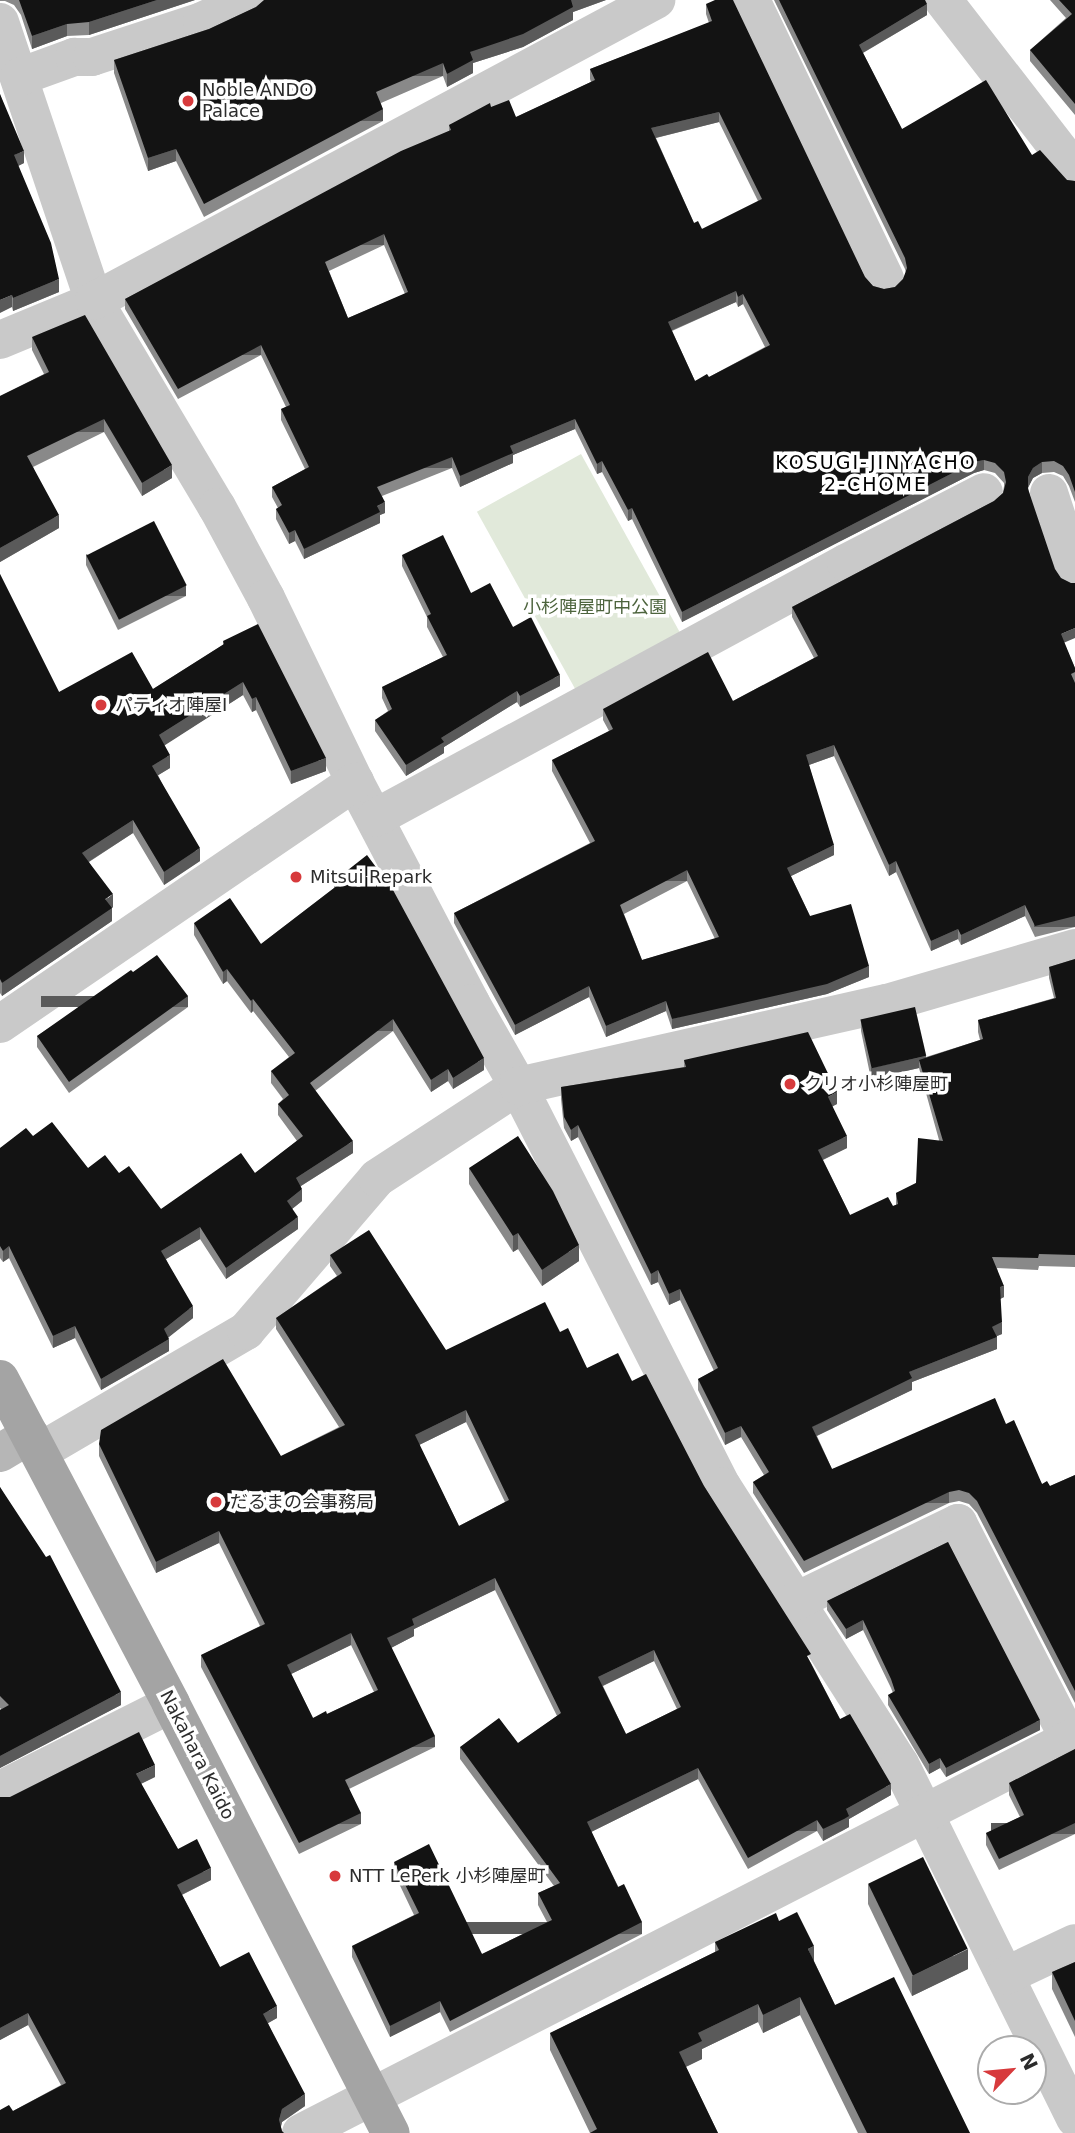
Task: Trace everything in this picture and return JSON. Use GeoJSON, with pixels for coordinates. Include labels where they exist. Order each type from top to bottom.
{"type":"FeatureCollection","features":[{"type":"Feature","properties":{"kind":"main road","name":"Nakahara Kaido"},"geometry":{"type":"LineString","coordinates":[[0,1379],[23,1447],[171,1704],[391,2133]]}},
{"type":"Feature","properties":{"kind":"street"},"geometry":{"type":"LineString","coordinates":[[19,78],[74,57],[92,57],[202,21],[247,0]]}},
{"type":"Feature","properties":{"kind":"street"},"geometry":{"type":"LineString","coordinates":[[0,340],[94,301],[656,0]]}},
{"type":"Feature","properties":{"kind":"street"},"geometry":{"type":"LineString","coordinates":[[751,0],[885,278]]}},
{"type":"Feature","properties":{"kind":"street"},"geometry":{"type":"LineString","coordinates":[[943,0],[1075,170]]}},
{"type":"Feature","properties":{"kind":"street"},"geometry":{"type":"LineString","coordinates":[[0,22],[94,301],[217,508],[266,598],[355,782],[518,1086],[723,1486],[900,1764],[1075,2118]]}},
{"type":"Feature","properties":{"kind":"street"},"geometry":{"type":"LineString","coordinates":[[375,818],[984,492]]}},
{"type":"Feature","properties":{"kind":"street"},"geometry":{"type":"LineString","coordinates":[[1049,493],[1075,572]]}},
{"type":"Feature","properties":{"kind":"street"},"geometry":{"type":"LineString","coordinates":[[0,1024],[355,782]]}},
{"type":"Feature","properties":{"kind":"street"},"geometry":{"type":"LineString","coordinates":[[23,1447],[246,1331],[377,1178],[518,1086],[887,1003],[1075,948]]}},
{"type":"Feature","properties":{"kind":"street"},"geometry":{"type":"LineString","coordinates":[[301,2133],[1072,1737],[958,1523],[796,1601]]}},
{"type":"Feature","properties":{"kind":"street"},"geometry":{"type":"LineString","coordinates":[[0,1790],[171,1704]]}},
{"type":"Feature","properties":{"kind":"street"},"geometry":{"type":"LineString","coordinates":[[1005,1976],[1075,1943]]}},
{"type":"Feature","properties":{"kind":"green space","name":"小杉陣屋町中公園"},"geometry":{"type":"Polygon","coordinates":[[[581,454],[681,635],[577,693],[477,512],[581,454]]]}},
{"type":"Feature","properties":{"kind":"building"},"geometry":{"type":"Polygon","coordinates":[[[19,0],[157,0],[89,22],[67,24],[32,36],[19,0]]]}},
{"type":"Feature","properties":{"kind":"building"},"geometry":{"type":"Polygon","coordinates":[[[264,0],[571,0],[573,7],[523,34],[470,52],[473,60],[447,74],[443,63],[376,92],[383,109],[204,204],[176,149],[148,158],[114,60],[209,29],[256,7],[264,0]]]}},
{"type":"Feature","properties":{"kind":"building"},"geometry":{"type":"Polygon","coordinates":[[[715,0],[733,0],[865,277],[873,286],[884,289],[895,287],[903,279],[907,268],[905,258],[779,0],[925,0],[927,4],[859,45],[902,129],[986,80],[1032,155],[1040,150],[1067,180],[1075,181],[1075,492],[1063,466],[1054,461],[1042,462],[1033,468],[1028,477],[1028,489],[1055,569],[1061,578],[1075,583],[1075,628],[1061,634],[1075,668],[1075,672],[1071,674],[1075,683],[1075,916],[1035,926],[1025,905],[961,935],[958,929],[931,941],[896,861],[889,865],[834,745],[806,755],[834,845],[787,868],[810,916],[851,904],[869,966],[827,984],[672,1019],[666,1001],[606,1026],[589,986],[515,1025],[454,913],[595,841],[552,760],[613,729],[603,709],[708,652],[733,701],[818,656],[792,607],[994,501],[1003,493],[1006,482],[1004,472],[995,463],[984,460],[974,462],[682,612],[632,508],[628,510],[602,461],[597,464],[575,419],[510,446],[513,453],[460,476],[452,457],[377,487],[385,502],[377,506],[380,512],[304,549],[295,530],[289,533],[276,509],[282,505],[272,487],[309,467],[281,409],[290,405],[261,345],[178,389],[125,299],[401,151],[451,130],[449,125],[490,103],[491,107],[509,100],[516,117],[595,80],[590,69],[712,21],[706,4],[715,0]],[[719,112],[651,128],[694,223],[698,221],[702,229],[762,199],[719,112]],[[384,234],[325,262],[348,318],[408,292],[384,234]],[[736,291],[668,322],[695,381],[707,374],[709,377],[770,345],[743,294],[738,297],[736,291]],[[687,870],[620,905],[642,960],[719,937],[687,870]]]}},
{"type":"Feature","properties":{"kind":"building"},"geometry":{"type":"Polygon","coordinates":[[[1059,0],[1075,0],[1075,104],[1030,50],[1072,14],[1059,0]]]}},
{"type":"Feature","properties":{"kind":"building"},"geometry":{"type":"Polygon","coordinates":[[[0,94],[24,151],[14,155],[51,243],[59,279],[13,298],[12,295],[0,300],[0,94]]]}},
{"type":"Feature","properties":{"kind":"building"},"geometry":{"type":"Polygon","coordinates":[[[85,315],[172,465],[142,483],[104,419],[27,456],[59,515],[0,548],[0,396],[49,372],[32,337],[85,315]]]}},
{"type":"Feature","properties":{"kind":"building"},"geometry":{"type":"Polygon","coordinates":[[[154,521],[187,585],[119,620],[86,556],[154,521]]]}},
{"type":"Feature","properties":{"kind":"building"},"geometry":{"type":"Polygon","coordinates":[[[443,535],[471,593],[490,583],[513,627],[531,617],[560,675],[520,696],[517,691],[441,738],[444,742],[406,765],[375,720],[392,709],[382,687],[447,655],[427,616],[431,614],[402,555],[443,535]]]}},
{"type":"Feature","properties":{"kind":"building"},"geometry":{"type":"Polygon","coordinates":[[[0,574],[59,692],[132,652],[153,689],[224,644],[223,641],[258,624],[326,758],[291,771],[256,697],[252,699],[243,682],[159,735],[170,755],[152,766],[200,848],[164,872],[133,820],[82,853],[113,894],[105,899],[112,908],[2,983],[0,979],[0,574]]]}},
{"type":"Feature","properties":{"kind":"building"},"geometry":{"type":"Polygon","coordinates":[[[367,855],[393,890],[484,1058],[453,1078],[448,1069],[431,1080],[393,1019],[310,1083],[353,1141],[296,1178],[302,1189],[287,1201],[298,1217],[226,1268],[200,1227],[161,1251],[193,1306],[164,1329],[169,1339],[101,1379],[75,1326],[53,1336],[9,1246],[3,1251],[0,1246],[0,1148],[26,1128],[33,1136],[52,1122],[88,1168],[105,1155],[119,1173],[129,1166],[161,1209],[241,1153],[255,1173],[303,1136],[278,1104],[289,1095],[271,1071],[295,1053],[227,969],[223,972],[194,923],[230,898],[261,944],[338,885],[334,881],[367,855]]]}},
{"type":"Feature","properties":{"kind":"building"},"geometry":{"type":"Polygon","coordinates":[[[157,955],[188,996],[69,1082],[37,1036],[131,970],[133,972],[157,955]]]}},
{"type":"Feature","properties":{"kind":"building"},"geometry":{"type":"Polygon","coordinates":[[[1075,959],[1075,1255],[1039,1254],[1038,1258],[992,1257],[1004,1286],[1000,1287],[1002,1322],[992,1327],[997,1337],[909,1372],[912,1378],[812,1427],[832,1469],[995,1398],[1006,1424],[1014,1420],[1042,1484],[1047,1481],[1050,1486],[1075,1475],[1075,1691],[977,1501],[969,1493],[959,1490],[949,1492],[804,1561],[753,1482],[769,1472],[741,1426],[725,1433],[698,1379],[718,1368],[680,1289],[669,1294],[658,1270],[651,1274],[578,1125],[571,1130],[564,1117],[561,1087],[686,1067],[684,1060],[808,1032],[837,1092],[828,1097],[847,1136],[818,1150],[850,1215],[888,1197],[893,1206],[898,1204],[896,1193],[916,1183],[918,1138],[943,1141],[919,1060],[983,1039],[978,1020],[1056,998],[1049,967],[1075,959]]]}},
{"type":"Feature","properties":{"kind":"building"},"geometry":{"type":"Polygon","coordinates":[[[915,1007],[926,1056],[872,1068],[860,1020],[915,1007]]]}},
{"type":"Feature","properties":{"kind":"building"},"geometry":{"type":"Polygon","coordinates":[[[518,1136],[553,1191],[579,1245],[542,1270],[518,1233],[513,1236],[469,1168],[518,1136]]]}},
{"type":"Feature","properties":{"kind":"building"},"geometry":{"type":"Polygon","coordinates":[[[369,1230],[446,1350],[545,1302],[560,1332],[568,1328],[587,1368],[618,1353],[632,1381],[646,1374],[704,1486],[811,1654],[807,1656],[840,1719],[850,1714],[891,1784],[846,1809],[849,1816],[844,1819],[823,1829],[817,1820],[748,1858],[698,1768],[587,1822],[618,1887],[624,1884],[642,1922],[450,2021],[440,2001],[390,2026],[352,1946],[419,1913],[394,1862],[429,1844],[482,1954],[552,1920],[538,1893],[560,1883],[460,1747],[499,1718],[518,1743],[561,1713],[495,1578],[412,1619],[414,1625],[387,1638],[435,1736],[345,1780],[361,1813],[299,1843],[201,1655],[265,1624],[219,1531],[156,1562],[99,1444],[101,1430],[223,1359],[281,1456],[345,1425],[276,1318],[342,1273],[330,1255],[369,1230]],[[466,1410],[415,1435],[459,1526],[509,1500],[466,1410]],[[351,1633],[287,1665],[313,1718],[378,1690],[351,1633]],[[654,1650],[598,1677],[626,1734],[681,1707],[654,1650]]]}},
{"type":"Feature","properties":{"kind":"building"},"geometry":{"type":"Polygon","coordinates":[[[0,1487],[46,1557],[50,1555],[121,1692],[0,1756],[0,1710],[9,1705],[0,1696],[0,1487]]]}},
{"type":"Feature","properties":{"kind":"building"},"geometry":{"type":"Polygon","coordinates":[[[948,1542],[1040,1720],[946,1768],[940,1758],[929,1764],[888,1695],[895,1691],[891,1679],[863,1620],[846,1629],[827,1601],[948,1542]]]}},
{"type":"Feature","properties":{"kind":"building"},"geometry":{"type":"Polygon","coordinates":[[[139,1732],[155,1765],[136,1774],[178,1849],[197,1839],[211,1868],[177,1885],[220,1967],[249,1952],[277,2006],[263,2014],[305,2094],[282,2109],[279,2120],[284,2133],[0,2133],[0,2110],[9,2105],[13,2111],[66,2083],[28,2013],[0,2028],[0,1797],[10,1797],[139,1732]]]}},
{"type":"Feature","properties":{"kind":"building"},"geometry":{"type":"Polygon","coordinates":[[[1075,1749],[1075,1823],[999,1859],[986,1833],[1024,1815],[1009,1783],[1075,1749]]]}},
{"type":"Feature","properties":{"kind":"building"},"geometry":{"type":"Polygon","coordinates":[[[923,1857],[968,1949],[913,1975],[868,1884],[923,1857]]]}},
{"type":"Feature","properties":{"kind":"building"},"geometry":{"type":"Polygon","coordinates":[[[797,1912],[814,1946],[808,1949],[835,2005],[894,1977],[970,2133],[867,2133],[800,1997],[763,2015],[758,2004],[698,2033],[702,2041],[679,2052],[718,2133],[590,2133],[597,2129],[550,2033],[719,1950],[715,1942],[776,1913],[779,1921],[797,1912]]]}},
{"type":"Feature","properties":{"kind":"building"},"geometry":{"type":"Polygon","coordinates":[[[1075,1962],[1075,2021],[1052,1972],[1075,1962]]]}},
{"type":"Feature","properties":{"kind":"place","name":"Noble ANDO Palace"},"geometry":{"type":"Point","coordinates":[188,101]}},
{"type":"Feature","properties":{"kind":"place","name":"パティオ陣屋I"},"geometry":{"type":"Point","coordinates":[101,705]}},
{"type":"Feature","properties":{"kind":"place","name":"Mitsui Repark"},"geometry":{"type":"Point","coordinates":[296,877]}},
{"type":"Feature","properties":{"kind":"place","name":"クリオ小杉陣屋町"},"geometry":{"type":"Point","coordinates":[790,1084]}},
{"type":"Feature","properties":{"kind":"place","name":"だるまの会事務局"},"geometry":{"type":"Point","coordinates":[216,1502]}},
{"type":"Feature","properties":{"kind":"place","name":"NTT LePerk 小杉陣屋町"},"geometry":{"type":"Point","coordinates":[335,1876]}},
{"type":"Feature","properties":{"kind":"district","name":"KOSUGI-JINYACHO 2-CHOME"},"geometry":{"type":"Point","coordinates":[876,474]}}]}
